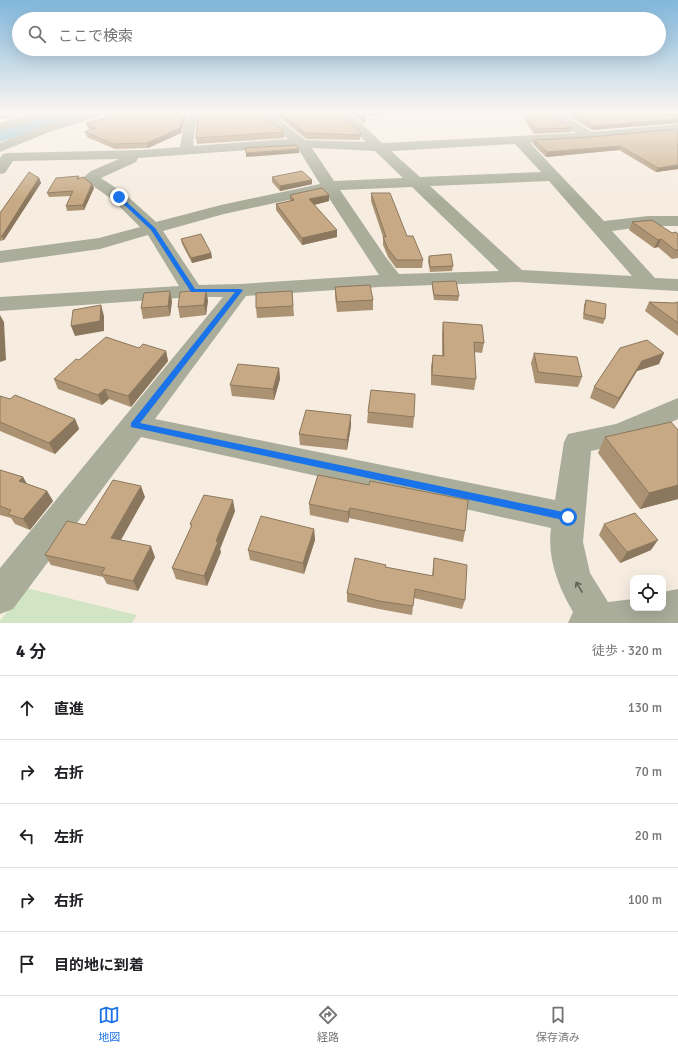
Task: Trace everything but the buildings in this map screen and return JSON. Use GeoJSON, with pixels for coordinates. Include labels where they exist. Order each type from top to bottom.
{"type":"FeatureCollection","features":[{"type":"Feature","properties":{"kind":"street"},"geometry":{"type":"LineString","coordinates":[[0,170],[3,154],[21,142]]}},
{"type":"Feature","properties":{"kind":"street"},"geometry":{"type":"LineString","coordinates":[[186,150],[187,142]]}},
{"type":"Feature","properties":{"kind":"street"},"geometry":{"type":"LineString","coordinates":[[374,142],[516,276]]}},
{"type":"Feature","properties":{"kind":"street"},"geometry":{"type":"LineString","coordinates":[[3,154],[143,154],[291,144],[379,147],[478,142]]}},
{"type":"Feature","properties":{"kind":"street"},"geometry":{"type":"LineString","coordinates":[[521,142],[648,283]]}},
{"type":"Feature","properties":{"kind":"street"},"geometry":{"type":"LineString","coordinates":[[302,144],[331,186],[378,260],[394,281]]}},
{"type":"Feature","properties":{"kind":"street"},"geometry":{"type":"LineString","coordinates":[[143,154],[96,174],[91,178],[119,197],[153,229],[193,291]]}},
{"type":"Feature","properties":{"kind":"street"},"geometry":{"type":"LineString","coordinates":[[0,257],[100,243],[221,210],[331,186],[553,176]]}},
{"type":"Feature","properties":{"kind":"street"},"geometry":{"type":"LineString","coordinates":[[599,227],[648,220],[678,221]]}},
{"type":"Feature","properties":{"kind":"street"},"geometry":{"type":"LineString","coordinates":[[0,304],[193,291],[516,276],[678,285]]}},
{"type":"Feature","properties":{"kind":"street"},"geometry":{"type":"LineString","coordinates":[[0,596],[240,290]]}},
{"type":"Feature","properties":{"kind":"street"},"geometry":{"type":"LineString","coordinates":[[678,408],[620,434],[578,442],[566,542],[574,580],[593,622],[636,620],[678,607]]}},
{"type":"Feature","properties":{"kind":"street"},"geometry":{"type":"LineString","coordinates":[[134,425],[568,517]]}},
{"type":"Feature","properties":{"kind":"green space"},"geometry":{"type":"Polygon","coordinates":[[[26,588],[137,615],[132,623],[0,623],[26,588]]]}},
{"type":"Feature","properties":{"kind":"route"},"geometry":{"type":"LineString","coordinates":[[119,197],[153,229],[193,291],[240,290],[134,425],[568,517]]}}]}
